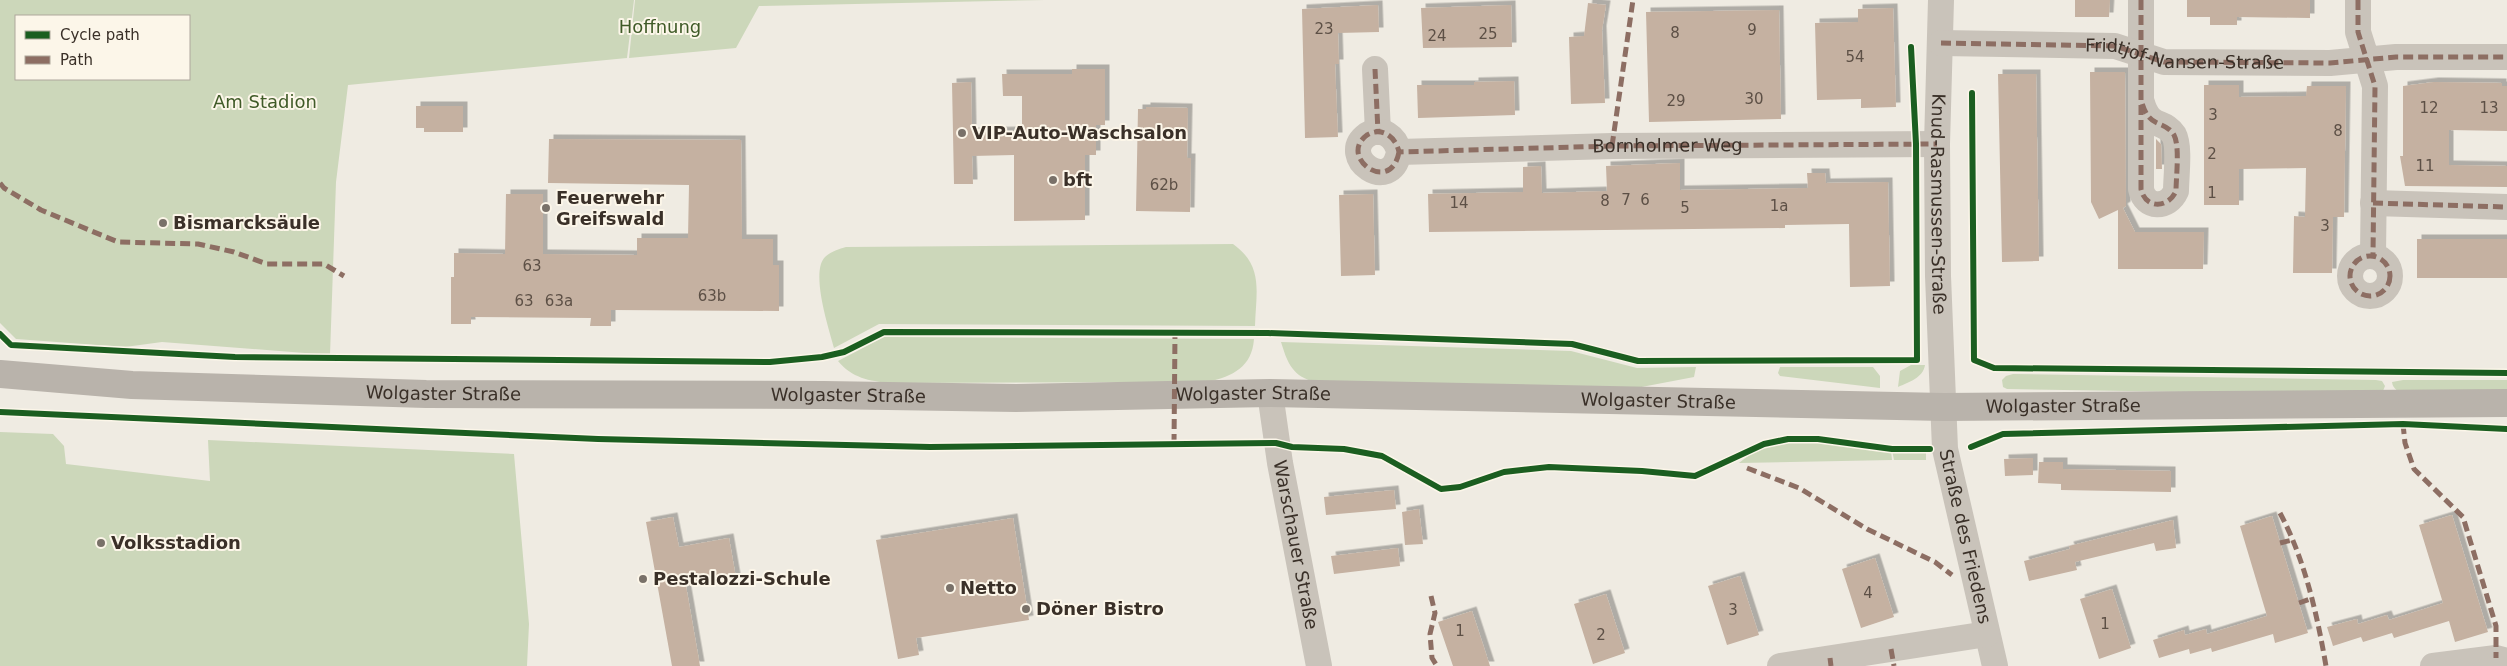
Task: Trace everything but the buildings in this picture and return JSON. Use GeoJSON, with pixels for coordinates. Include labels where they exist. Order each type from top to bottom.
{"type":"FeatureCollection","features":[{"type":"Feature","properties":{"kind":"main road","name":"Wolgaster Straße"},"geometry":{"type":"LineString","coordinates":[[0,374],[132,385],[426,394],[824,395],[1016,398],[1270,393],[1944,407],[2507,403]]}},
{"type":"Feature","properties":{"kind":"street","name":"Knud-Rasmussen-Straße"},"geometry":{"type":"LineString","coordinates":[[1941,0],[1937,144],[1938,276],[1944,407]]}},
{"type":"Feature","properties":{"kind":"street"},"geometry":{"type":"LineString","coordinates":[[2141,0],[2142,103]]}},
{"type":"Feature","properties":{"kind":"street"},"geometry":{"type":"LineString","coordinates":[[2358,0],[2358,32],[2375,86],[2373,255]]}},
{"type":"Feature","properties":{"kind":"street","name":"Fridtjof-Nansen-Straße"},"geometry":{"type":"LineString","coordinates":[[1941,43],[2114,46],[2164,62],[2330,63],[2396,57],[2507,57]]}},
{"type":"Feature","properties":{"kind":"street"},"geometry":{"type":"LineString","coordinates":[[1375,69],[1378,132]]}},
{"type":"Feature","properties":{"kind":"street"},"geometry":{"type":"LineString","coordinates":[[1378,132],[1390,135],[1395,140],[1399,152],[1394,164],[1383,171],[1376,172],[1364,166],[1359,153],[1362,141],[1372,133],[1378,132]]}},
{"type":"Feature","properties":{"kind":"street","name":"Bornholmer Weg"},"geometry":{"type":"LineString","coordinates":[[1399,152],[1612,146],[1937,144]]}},
{"type":"Feature","properties":{"kind":"street"},"geometry":{"type":"LineString","coordinates":[[2373,204],[2507,207]]}},
{"type":"Feature","properties":{"kind":"street","name":"Warschauer Straße"},"geometry":{"type":"LineString","coordinates":[[1270,393],[1280,463],[1319,666]]}},
{"type":"Feature","properties":{"kind":"street","name":"Straße des Friedens"},"geometry":{"type":"LineString","coordinates":[[1944,407],[1946,460],[1995,666]]}},
{"type":"Feature","properties":{"kind":"street"},"geometry":{"type":"LineString","coordinates":[[1780,666],[1987,634]]}},
{"type":"Feature","properties":{"kind":"street"},"geometry":{"type":"LineString","coordinates":[[2442,666],[2496,658],[2507,661]]}},
{"type":"Feature","properties":{"kind":"green space","name":"Am Stadion"},"geometry":{"type":"Polygon","coordinates":[[[0,0],[634,0],[627,58],[348,85],[336,182],[330,355],[162,342],[125,347],[16,339],[0,323],[0,0]]]}},
{"type":"Feature","properties":{"kind":"green space","name":"Hoffnung"},"geometry":{"type":"Polygon","coordinates":[[[635,0],[1045,0],[759,6],[736,48],[629,58],[635,0]]]}},
{"type":"Feature","properties":{"kind":"green space"},"geometry":{"type":"Polygon","coordinates":[[[1233,244],[1250,261],[1254,271],[1257,291],[1255,326],[879,324],[834,348],[820,287],[819,275],[821,264],[825,257],[832,252],[846,247],[1233,244]]]}},
{"type":"Feature","properties":{"kind":"green space"},"geometry":{"type":"Polygon","coordinates":[[[884,337],[1254,339],[1249,357],[1240,369],[1225,377],[1208,382],[890,383],[861,378],[843,367],[838,361],[884,337]]]}},
{"type":"Feature","properties":{"kind":"green space"},"geometry":{"type":"Polygon","coordinates":[[[1281,342],[1571,351],[1637,368],[1696,367],[1694,377],[1631,389],[1311,381],[1294,371],[1285,355],[1281,342]]]}},
{"type":"Feature","properties":{"kind":"green space"},"geometry":{"type":"Polygon","coordinates":[[[1911,365],[1925,365],[1918,376],[1898,387],[1900,371],[1911,365]]]}},
{"type":"Feature","properties":{"kind":"green space"},"geometry":{"type":"Polygon","coordinates":[[[1780,367],[1873,367],[1880,376],[1880,388],[1780,376],[1778,373],[1780,367]]]}},
{"type":"Feature","properties":{"kind":"green space"},"geometry":{"type":"Polygon","coordinates":[[[2013,374],[2376,380],[2382,381],[2385,386],[2378,395],[2007,389],[2003,387],[2002,380],[2006,376],[2013,374]]]}},
{"type":"Feature","properties":{"kind":"green space"},"geometry":{"type":"Polygon","coordinates":[[[2403,380],[2507,380],[2507,394],[2405,394],[2395,389],[2392,382],[2403,380]]]}},
{"type":"Feature","properties":{"kind":"green space"},"geometry":{"type":"Polygon","coordinates":[[[0,432],[53,434],[64,446],[66,464],[210,481],[208,440],[514,454],[529,624],[527,666],[0,666],[0,432]]]}},
{"type":"Feature","properties":{"kind":"green space"},"geometry":{"type":"Polygon","coordinates":[[[1818,440],[1891,450],[1892,460],[1739,463],[1767,446],[1785,442],[1818,440]]]}},
{"type":"Feature","properties":{"kind":"green space"},"geometry":{"type":"Polygon","coordinates":[[[1892,450],[1926,450],[1926,460],[1894,460],[1892,450]]]}},
{"type":"Feature","properties":{"kind":"marked path"},"geometry":{"type":"LineString","coordinates":[[1612,146],[1633,0]]}},
{"type":"Feature","properties":{"kind":"marked path"},"geometry":{"type":"LineString","coordinates":[[2141,0],[2141,189],[2143,196],[2147,200],[2152,203],[2162,204],[2168,201],[2176,191],[2176,140],[2170,130],[2149,117],[2142,103]]}},
{"type":"Feature","properties":{"kind":"marked path"},"geometry":{"type":"LineString","coordinates":[[2358,0],[2358,32],[2375,86],[2373,255]]}},
{"type":"Feature","properties":{"kind":"marked path"},"geometry":{"type":"LineString","coordinates":[[1941,43],[2115,46],[2164,62],[2330,63],[2396,57],[2507,57]]}},
{"type":"Feature","properties":{"kind":"marked path"},"geometry":{"type":"LineString","coordinates":[[1375,69],[1378,132]]}},
{"type":"Feature","properties":{"kind":"marked path"},"geometry":{"type":"LineString","coordinates":[[1399,152],[1394,165],[1386,171],[1377,172],[1362,162],[1358,153],[1359,144],[1367,135],[1378,132],[1388,134],[1395,142],[1399,152],[1612,146],[1937,144]]}},
{"type":"Feature","properties":{"kind":"marked path"},"geometry":{"type":"LineString","coordinates":[[0,183],[4,188],[41,210],[118,242],[198,244],[234,252],[267,264],[324,264],[344,276]]}},
{"type":"Feature","properties":{"kind":"marked path"},"geometry":{"type":"LineString","coordinates":[[2373,203],[2507,207]]}},
{"type":"Feature","properties":{"kind":"marked path"},"geometry":{"type":"LineString","coordinates":[[2374,256],[2381,259],[2387,265],[2390,276],[2389,284],[2381,293],[2374,296],[2366,296],[2359,293],[2351,284],[2350,272],[2353,265],[2362,257],[2374,256]]}},
{"type":"Feature","properties":{"kind":"marked path"},"geometry":{"type":"LineString","coordinates":[[1174,444],[1175,333]]}},
{"type":"Feature","properties":{"kind":"marked path"},"geometry":{"type":"LineString","coordinates":[[2403,424],[2405,443],[2414,469],[2463,517],[2496,626],[2496,658]]}},
{"type":"Feature","properties":{"kind":"marked path"},"geometry":{"type":"LineString","coordinates":[[1747,468],[1799,488],[1867,529],[1935,562],[1952,575]]}},
{"type":"Feature","properties":{"kind":"marked path"},"geometry":{"type":"LineString","coordinates":[[2280,513],[2303,568],[2319,627],[2326,666]]}},
{"type":"Feature","properties":{"kind":"marked path"},"geometry":{"type":"LineString","coordinates":[[2280,543],[2292,540]]}},
{"type":"Feature","properties":{"kind":"marked path"},"geometry":{"type":"LineString","coordinates":[[1431,596],[1435,613],[1430,634],[1432,658],[1437,666]]}},
{"type":"Feature","properties":{"kind":"marked path"},"geometry":{"type":"LineString","coordinates":[[2299,603],[2310,599]]}},
{"type":"Feature","properties":{"kind":"marked path"},"geometry":{"type":"LineString","coordinates":[[1891,649],[1894,666]]}},
{"type":"Feature","properties":{"kind":"marked path"},"geometry":{"type":"LineString","coordinates":[[1830,658],[1831,666]]}},
{"type":"Feature","properties":{"kind":"cycle path"},"geometry":{"type":"LineString","coordinates":[[0,334],[11,345],[235,357],[770,362],[822,357],[844,352],[884,332],[1268,333],[1572,344],[1638,361],[1917,360],[1916,144],[1911,47]]}},
{"type":"Feature","properties":{"kind":"cycle path"},"geometry":{"type":"LineString","coordinates":[[1972,93],[1974,360],[1994,368],[2507,373]]}},
{"type":"Feature","properties":{"kind":"cycle path"},"geometry":{"type":"LineString","coordinates":[[0,412],[598,439],[930,447],[1276,443],[1292,447],[1344,449],[1382,456],[1441,489],[1460,487],[1504,472],[1549,467],[1642,471],[1695,476],[1764,444],[1788,439],[1818,439],[1892,449],[1930,449]]}},
{"type":"Feature","properties":{"kind":"cycle path"},"geometry":{"type":"LineString","coordinates":[[1971,447],[2003,434],[2403,424],[2507,429]]}},
{"type":"Feature","properties":{"kind":"place","name":"VIP-Auto-Waschsalon"},"geometry":{"type":"Point","coordinates":[962,133]}},
{"type":"Feature","properties":{"kind":"place","name":"bft"},"geometry":{"type":"Point","coordinates":[1053,180]}},
{"type":"Feature","properties":{"kind":"place","name":"Feuerwehr Greifswald"},"geometry":{"type":"Point","coordinates":[546,208]}},
{"type":"Feature","properties":{"kind":"place","name":"Bismarcksäule"},"geometry":{"type":"Point","coordinates":[163,223]}},
{"type":"Feature","properties":{"kind":"place","name":"Volksstadion"},"geometry":{"type":"Point","coordinates":[101,543]}},
{"type":"Feature","properties":{"kind":"place","name":"Pestalozzi-Schule"},"geometry":{"type":"Point","coordinates":[643,579]}},
{"type":"Feature","properties":{"kind":"place","name":"Netto"},"geometry":{"type":"Point","coordinates":[950,588]}},
{"type":"Feature","properties":{"kind":"place","name":"Döner Bistro"},"geometry":{"type":"Point","coordinates":[1026,609]}}]}
